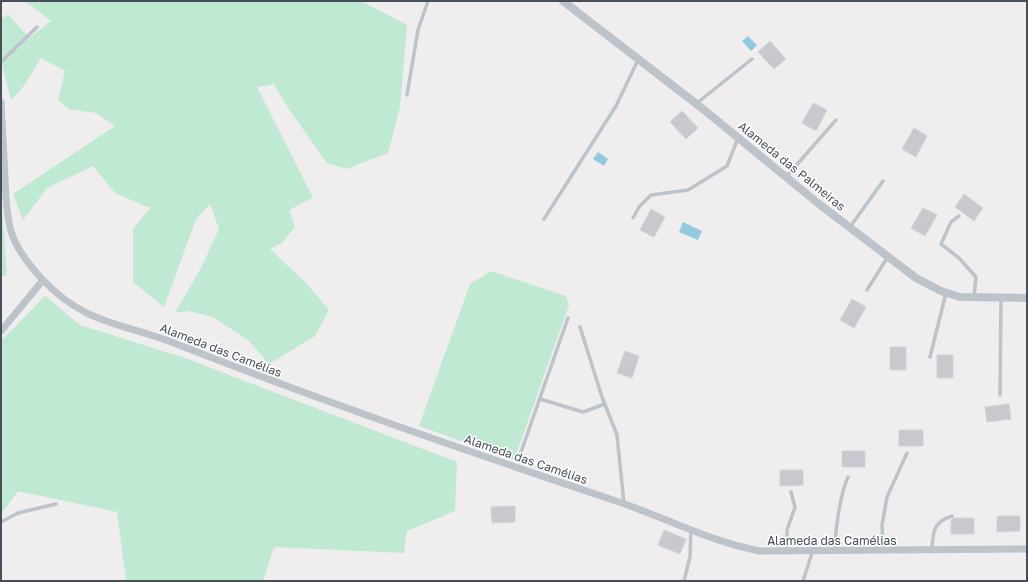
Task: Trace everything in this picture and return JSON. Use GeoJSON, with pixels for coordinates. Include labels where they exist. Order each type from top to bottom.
{"type":"FeatureCollection","features":[{"type":"Feature","properties":{"kind":"street","name":"Alameda das Palmeiras"},"geometry":{"type":"LineString","coordinates":[[563,1],[696,104],[887,258],[916,278],[946,293],[960,297],[1027,298]]}},
{"type":"Feature","properties":{"kind":"street","name":"Alameda das Camélias"},"geometry":{"type":"LineString","coordinates":[[1,102],[7,210],[11,232],[19,248],[43,280],[69,304],[90,316],[171,342],[266,379],[438,442],[624,504],[691,529],[713,539],[745,548],[760,551],[1027,549]]}},
{"type":"Feature","properties":{"kind":"street"},"geometry":{"type":"LineString","coordinates":[[1,331],[43,280]]}},
{"type":"Feature","properties":{"kind":"lane"},"geometry":{"type":"LineString","coordinates":[[407,95],[418,30],[428,1]]}},
{"type":"Feature","properties":{"kind":"lane"},"geometry":{"type":"LineString","coordinates":[[1,62],[37,28]]}},
{"type":"Feature","properties":{"kind":"lane"},"geometry":{"type":"LineString","coordinates":[[696,104],[752,59]]}},
{"type":"Feature","properties":{"kind":"lane"},"geometry":{"type":"LineString","coordinates":[[544,219],[616,106],[638,60]]}},
{"type":"Feature","properties":{"kind":"lane"},"geometry":{"type":"LineString","coordinates":[[786,177],[836,120]]}},
{"type":"Feature","properties":{"kind":"lane"},"geometry":{"type":"LineString","coordinates":[[633,218],[639,207],[651,195],[688,190],[727,166],[738,138]]}},
{"type":"Feature","properties":{"kind":"lane"},"geometry":{"type":"LineString","coordinates":[[849,228],[883,181]]}},
{"type":"Feature","properties":{"kind":"lane"},"geometry":{"type":"LineString","coordinates":[[959,216],[951,222],[941,244],[959,258],[976,277],[974,297]]}},
{"type":"Feature","properties":{"kind":"lane"},"geometry":{"type":"LineString","coordinates":[[867,290],[887,258]]}},
{"type":"Feature","properties":{"kind":"lane"},"geometry":{"type":"LineString","coordinates":[[930,357],[946,293]]}},
{"type":"Feature","properties":{"kind":"lane"},"geometry":{"type":"LineString","coordinates":[[1000,395],[1001,298]]}},
{"type":"Feature","properties":{"kind":"lane"},"geometry":{"type":"LineString","coordinates":[[520,455],[568,318]]}},
{"type":"Feature","properties":{"kind":"lane"},"geometry":{"type":"LineString","coordinates":[[580,327],[605,404],[617,435],[624,504]]}},
{"type":"Feature","properties":{"kind":"lane"},"geometry":{"type":"LineString","coordinates":[[540,399],[583,412],[605,404]]}},
{"type":"Feature","properties":{"kind":"lane"},"geometry":{"type":"LineString","coordinates":[[883,551],[882,525],[887,497],[907,453]]}},
{"type":"Feature","properties":{"kind":"lane"},"geometry":{"type":"LineString","coordinates":[[835,550],[835,533],[844,487],[848,477]]}},
{"type":"Feature","properties":{"kind":"lane"},"geometry":{"type":"LineString","coordinates":[[787,551],[787,530],[795,507],[791,492]]}},
{"type":"Feature","properties":{"kind":"lane"},"geometry":{"type":"LineString","coordinates":[[1,522],[18,513],[56,504]]}},
{"type":"Feature","properties":{"kind":"lane"},"geometry":{"type":"LineString","coordinates":[[932,550],[933,531],[942,520],[952,516]]}},
{"type":"Feature","properties":{"kind":"lane"},"geometry":{"type":"LineString","coordinates":[[684,581],[690,557],[691,529]]}},
{"type":"Feature","properties":{"kind":"lane"},"geometry":{"type":"LineString","coordinates":[[803,581],[813,550]]}},
{"type":"Feature","properties":{"kind":"green space"},"geometry":{"type":"Polygon","coordinates":[[[16,1],[361,1],[407,25],[400,107],[388,153],[346,169],[327,163],[288,108],[274,84],[257,87],[313,198],[289,210],[295,227],[282,243],[270,249],[306,283],[329,310],[315,336],[269,364],[248,340],[213,317],[188,311],[175,313],[201,268],[219,229],[210,204],[196,219],[164,307],[133,282],[133,229],[150,208],[115,193],[93,166],[47,188],[23,220],[13,194],[115,126],[96,113],[69,109],[58,100],[65,71],[41,58],[23,87],[11,100],[1,60],[1,20],[8,14],[29,38],[51,21],[28,3],[16,1]]]}},
{"type":"Feature","properties":{"kind":"green space"},"geometry":{"type":"Polygon","coordinates":[[[1,192],[7,275],[1,276],[1,192]]]}},
{"type":"Feature","properties":{"kind":"green space"},"geometry":{"type":"Polygon","coordinates":[[[491,271],[566,296],[569,305],[514,460],[419,426],[470,284],[491,271]]]}},
{"type":"Feature","properties":{"kind":"green space"},"geometry":{"type":"Polygon","coordinates":[[[45,296],[80,325],[185,358],[457,462],[455,511],[407,531],[404,553],[274,547],[263,581],[126,581],[117,512],[18,491],[1,514],[1,341],[45,296]]]}},
{"type":"Feature","properties":{"kind":"water"},"geometry":{"type":"Polygon","coordinates":[[[748,36],[757,45],[751,51],[742,41],[748,36]]]}},
{"type":"Feature","properties":{"kind":"water"},"geometry":{"type":"Polygon","coordinates":[[[598,152],[608,159],[604,166],[593,159],[598,152]]]}},
{"type":"Feature","properties":{"kind":"water"},"geometry":{"type":"Polygon","coordinates":[[[683,222],[702,231],[698,240],[679,232],[683,222]]]}},
{"type":"Feature","properties":{"kind":"building"},"geometry":{"type":"Polygon","coordinates":[[[770,41],[786,59],[774,69],[758,52],[770,41]]]}},
{"type":"Feature","properties":{"kind":"building"},"geometry":{"type":"Polygon","coordinates":[[[813,103],[827,110],[816,131],[802,123],[813,103]]]}},
{"type":"Feature","properties":{"kind":"building"},"geometry":{"type":"Polygon","coordinates":[[[682,111],[698,128],[686,139],[670,122],[682,111]]]}},
{"type":"Feature","properties":{"kind":"building"},"geometry":{"type":"Polygon","coordinates":[[[914,128],[927,136],[916,157],[902,149],[914,128]]]}},
{"type":"Feature","properties":{"kind":"building"},"geometry":{"type":"Polygon","coordinates":[[[964,194],[983,208],[974,221],[955,207],[964,194]]]}},
{"type":"Feature","properties":{"kind":"building"},"geometry":{"type":"Polygon","coordinates":[[[923,208],[937,215],[925,236],[911,228],[923,208]]]}},
{"type":"Feature","properties":{"kind":"building"},"geometry":{"type":"Polygon","coordinates":[[[651,209],[665,217],[654,237],[640,230],[651,209]]]}},
{"type":"Feature","properties":{"kind":"building"},"geometry":{"type":"Polygon","coordinates":[[[852,299],[866,307],[854,328],[840,320],[852,299]]]}},
{"type":"Feature","properties":{"kind":"building"},"geometry":{"type":"Polygon","coordinates":[[[890,347],[906,347],[906,370],[890,370],[890,347]]]}},
{"type":"Feature","properties":{"kind":"building"},"geometry":{"type":"Polygon","coordinates":[[[625,351],[639,356],[632,378],[617,373],[625,351]]]}},
{"type":"Feature","properties":{"kind":"building"},"geometry":{"type":"Polygon","coordinates":[[[937,355],[953,355],[953,378],[937,378],[937,355]]]}},
{"type":"Feature","properties":{"kind":"building"},"geometry":{"type":"Polygon","coordinates":[[[1009,404],[1011,419],[987,422],[985,407],[1009,404]]]}},
{"type":"Feature","properties":{"kind":"building"},"geometry":{"type":"Polygon","coordinates":[[[899,430],[923,430],[923,446],[899,446],[899,430]]]}},
{"type":"Feature","properties":{"kind":"building"},"geometry":{"type":"Polygon","coordinates":[[[842,451],[865,451],[865,467],[842,467],[842,451]]]}},
{"type":"Feature","properties":{"kind":"building"},"geometry":{"type":"Polygon","coordinates":[[[780,470],[803,470],[803,485],[780,486],[780,470]]]}},
{"type":"Feature","properties":{"kind":"building"},"geometry":{"type":"Polygon","coordinates":[[[515,506],[515,522],[492,523],[491,507],[515,506]]]}},
{"type":"Feature","properties":{"kind":"building"},"geometry":{"type":"Polygon","coordinates":[[[997,516],[1020,516],[1020,531],[997,532],[997,516]]]}},
{"type":"Feature","properties":{"kind":"building"},"geometry":{"type":"Polygon","coordinates":[[[954,518],[974,518],[974,534],[951,534],[951,520],[954,518]]]}},
{"type":"Feature","properties":{"kind":"building"},"geometry":{"type":"Polygon","coordinates":[[[664,530],[686,539],[680,554],[658,545],[664,530]]]}}]}
